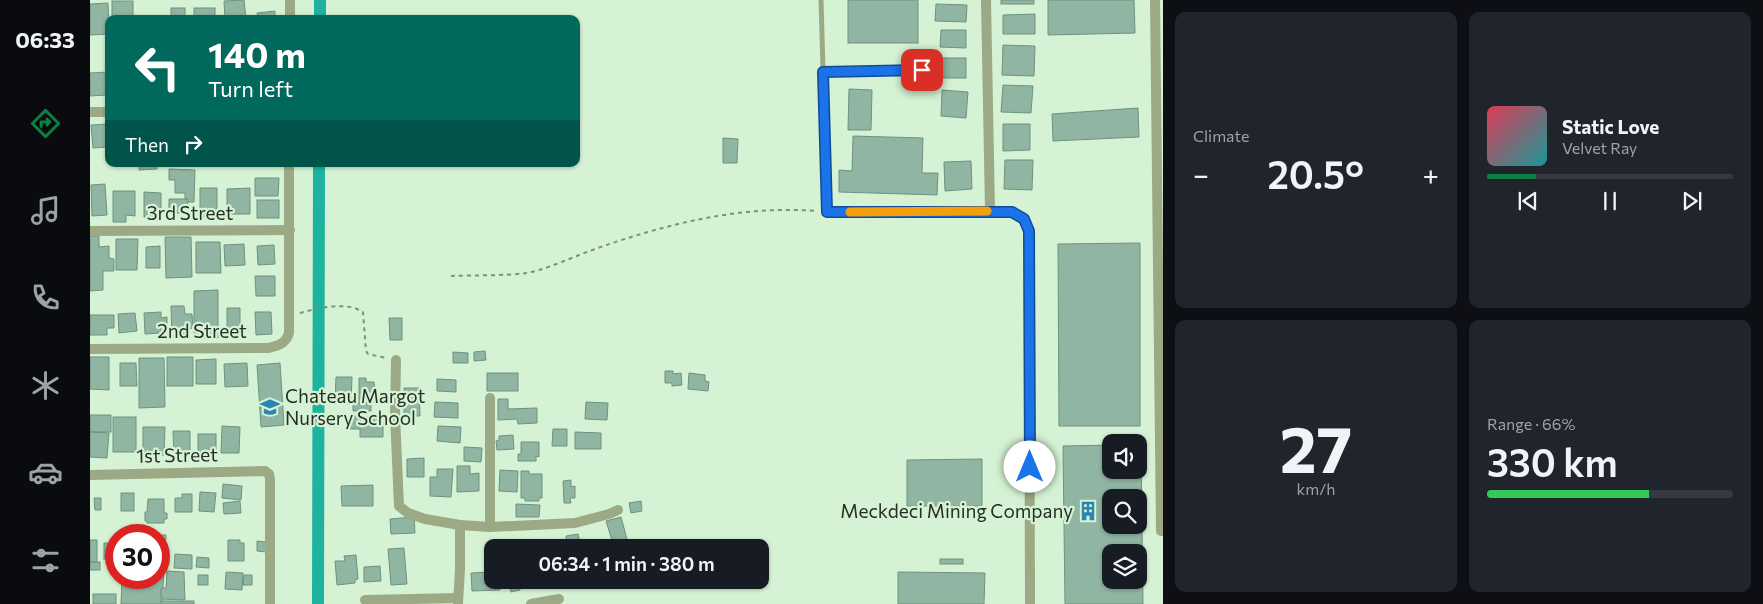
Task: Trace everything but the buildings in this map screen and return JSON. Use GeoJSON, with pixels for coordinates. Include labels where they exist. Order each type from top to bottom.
{"type":"FeatureCollection","features":[{"type":"Feature","properties":{"kind":"street"},"geometry":{"type":"LineString","coordinates":[[290,0],[290,15]]}},
{"type":"Feature","properties":{"kind":"street"},"geometry":{"type":"LineString","coordinates":[[986,0],[990,211]]}},
{"type":"Feature","properties":{"kind":"street"},"geometry":{"type":"LineString","coordinates":[[1155,0],[1160,213],[1161,531],[1163,531]]}},
{"type":"Feature","properties":{"kind":"street"},"geometry":{"type":"LineString","coordinates":[[90,112],[105,112]]}},
{"type":"Feature","properties":{"kind":"street"},"geometry":{"type":"LineString","coordinates":[[289,167],[289,316]]}},
{"type":"Feature","properties":{"kind":"street"},"geometry":{"type":"LineString","coordinates":[[827,212],[990,211],[1012,212],[1024,219],[1029,231],[1030,604]]}},
{"type":"Feature","properties":{"kind":"street","name":"3rd Street"},"geometry":{"type":"LineString","coordinates":[[90,231],[290,230]]}},
{"type":"Feature","properties":{"kind":"street","name":"2nd Street"},"geometry":{"type":"LineString","coordinates":[[90,349],[268,348],[284,343],[288,339],[289,316]]}},
{"type":"Feature","properties":{"kind":"street"},"geometry":{"type":"LineString","coordinates":[[396,360],[395,415],[399,506],[408,513],[425,519],[460,525],[490,527],[575,523],[618,510]]}},
{"type":"Feature","properties":{"kind":"street"},"geometry":{"type":"LineString","coordinates":[[490,398],[490,527]]}},
{"type":"Feature","properties":{"kind":"street","name":"1st Street"},"geometry":{"type":"LineString","coordinates":[[90,475],[265,470],[269,474],[270,480],[270,604]]}},
{"type":"Feature","properties":{"kind":"street"},"geometry":{"type":"LineString","coordinates":[[366,600],[458,601],[460,525]]}},
{"type":"Feature","properties":{"kind":"street"},"geometry":{"type":"LineString","coordinates":[[531,604],[559,599]]}},
{"type":"Feature","properties":{"kind":"lane"},"geometry":{"type":"LineString","coordinates":[[821,0],[827,212]]}},
{"type":"Feature","properties":{"kind":"lane"},"geometry":{"type":"LineString","coordinates":[[823,72],[922,70]]}},
{"type":"Feature","properties":{"kind":"path"},"geometry":{"type":"LineString","coordinates":[[451,276],[525,273],[563,263],[593,250],[652,231],[730,213],[778,209],[827,212]]}},
{"type":"Feature","properties":{"kind":"path"},"geometry":{"type":"LineString","coordinates":[[289,316],[329,307],[357,309],[362,312],[366,351],[372,355],[396,360]]}},
{"type":"Feature","properties":{"kind":"waterway"},"geometry":{"type":"LineString","coordinates":[[320,0],[320,15]]}},
{"type":"Feature","properties":{"kind":"waterway"},"geometry":{"type":"LineString","coordinates":[[318,604],[319,167]]}},
{"type":"Feature","properties":{"kind":"slow traffic"},"geometry":{"type":"LineString","coordinates":[[850,212],[987,211]]}},
{"type":"Feature","properties":{"kind":"place","name":"Chateau Margot Nursery School"},"geometry":{"type":"Point","coordinates":[270,407]}},
{"type":"Feature","properties":{"kind":"place","name":"Meckdeci Mining Company"},"geometry":{"type":"Point","coordinates":[1088,511]}},
{"type":"Feature","properties":{"kind":"route"},"geometry":{"type":"LineString","coordinates":[[922,70],[823,72],[827,212],[1012,212],[1024,219],[1029,231],[1030,467]]}}]}
